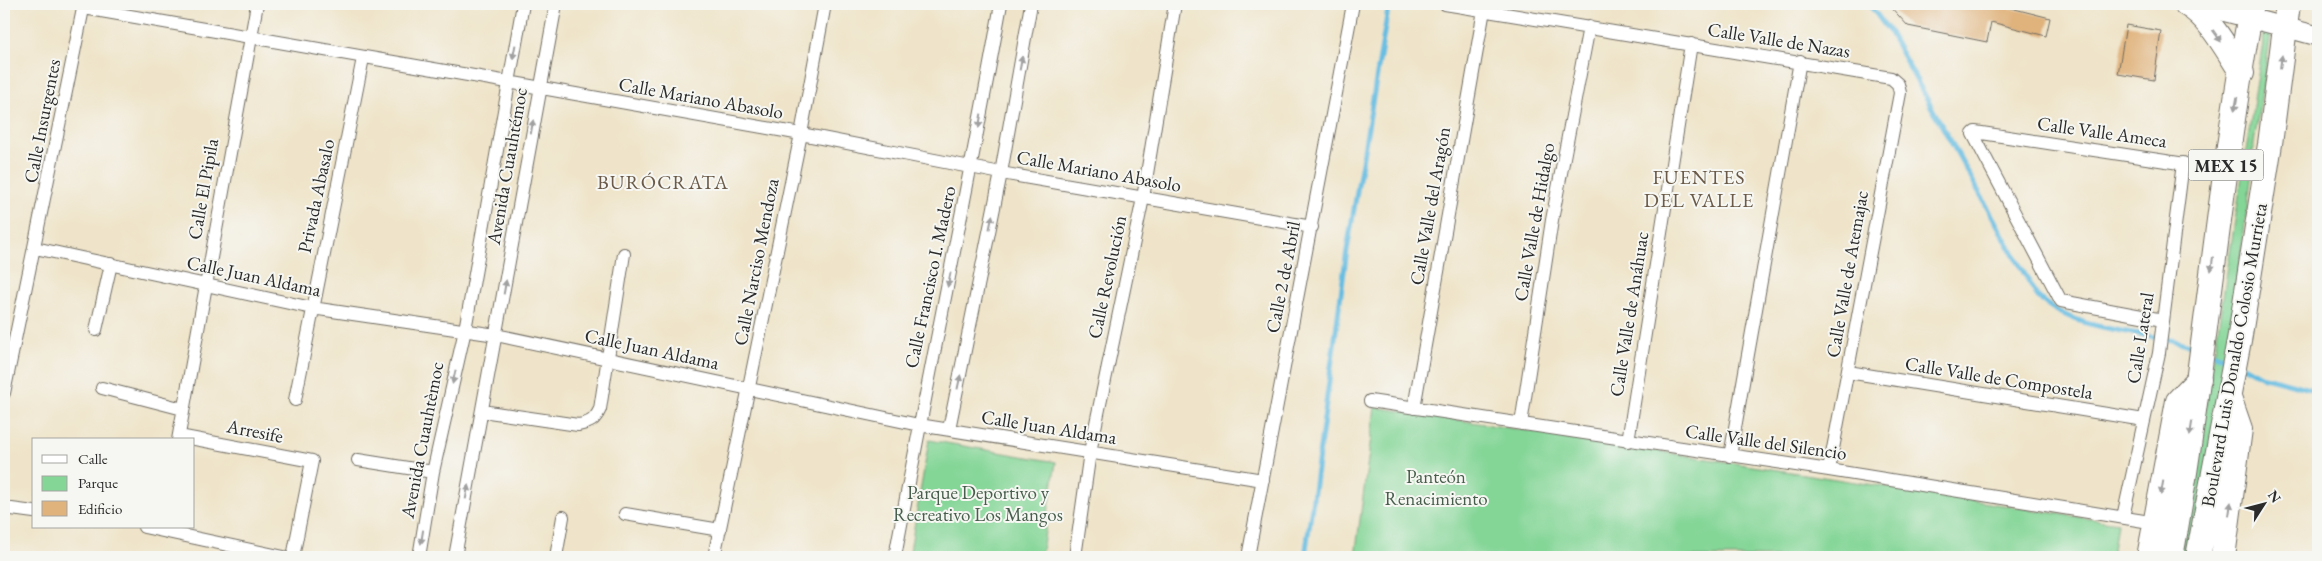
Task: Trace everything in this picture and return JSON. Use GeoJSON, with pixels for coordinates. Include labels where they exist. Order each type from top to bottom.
{"type":"FeatureCollection","features":[{"type":"Feature","properties":{"kind":"highway"},"geometry":{"type":"LineString","coordinates":[[2186,4],[2194,8],[2208,24],[2242,73]]}},
{"type":"Feature","properties":{"kind":"highway","name":"Boulevard Luis Donaldo Colosio Murrieta"},"geometry":{"type":"LineString","coordinates":[[2198,557],[2240,335],[2288,4]]}},
{"type":"Feature","properties":{"kind":"highway","name":"Boulevard Luis Donaldo Colosio Murrieta"},"geometry":{"type":"LineString","coordinates":[[2171,557],[2199,371],[2225,170],[2251,11]]}},
{"type":"Feature","properties":{"kind":"highway"},"geometry":{"type":"LineString","coordinates":[[2149,557],[2178,401],[2199,371]]}},
{"type":"Feature","properties":{"kind":"highway"},"geometry":{"type":"LineString","coordinates":[[2223,557],[2240,429],[2231,386]]}},
{"type":"Feature","properties":{"kind":"main road"},"geometry":{"type":"LineString","coordinates":[[2196,4],[2251,11],[2286,28],[2318,36]]}},
{"type":"Feature","properties":{"kind":"street","name":"Calle El Pipila"},"geometry":{"type":"LineString","coordinates":[[178,438],[257,4]]}},
{"type":"Feature","properties":{"kind":"street","name":"Avenida Cuauhtémoc"},"geometry":{"type":"LineString","coordinates":[[464,330],[523,4]]}},
{"type":"Feature","properties":{"kind":"street","name":"Avenida Cuauhtémoc"},"geometry":{"type":"LineString","coordinates":[[496,335],[539,89],[556,4]]}},
{"type":"Feature","properties":{"kind":"street","name":"Calle Narciso Mendoza"},"geometry":{"type":"LineString","coordinates":[[714,557],[801,134],[825,4]]}},
{"type":"Feature","properties":{"kind":"street","name":"Calle Francisco I. Madero"},"geometry":{"type":"LineString","coordinates":[[895,557],[919,425],[972,167],[1000,4]]}},
{"type":"Feature","properties":{"kind":"street"},"geometry":{"type":"LineString","coordinates":[[949,429],[1001,173],[1031,4]]}},
{"type":"Feature","properties":{"kind":"street","name":"Calle Revolución"},"geometry":{"type":"LineString","coordinates":[[1075,557],[1090,452],[1143,198],[1175,4]]}},
{"type":"Feature","properties":{"kind":"street","name":"Calle 2 de Abril"},"geometry":{"type":"LineString","coordinates":[[1248,557],[1353,4]]}},
{"type":"Feature","properties":{"kind":"street","name":"Calle Valle de Nazas"},"geometry":{"type":"LineString","coordinates":[[1445,4],[1800,61],[1891,78],[1898,84]]}},
{"type":"Feature","properties":{"kind":"street","name":"Calle Mariano Abasolo"},"geometry":{"type":"LineString","coordinates":[[84,6],[250,38],[801,134],[1001,173],[1312,227]]}},
{"type":"Feature","properties":{"kind":"street","name":"Calle Insurgentes"},"geometry":{"type":"LineString","coordinates":[[4,393],[84,6]]}},
{"type":"Feature","properties":{"kind":"street","name":"Calle Valle del Aragón"},"geometry":{"type":"LineString","coordinates":[[1414,408],[1484,10]]}},
{"type":"Feature","properties":{"kind":"street","name":"Calle Valle de Hidalgo"},"geometry":{"type":"LineString","coordinates":[[1521,424],[1552,220],[1589,27]]}},
{"type":"Feature","properties":{"kind":"street","name":"Calle Valle de Anáhuac"},"geometry":{"type":"LineString","coordinates":[[1628,441],[1691,44]]}},
{"type":"Feature","properties":{"kind":"street","name":"Privada Abasalo"},"geometry":{"type":"LineString","coordinates":[[295,400],[312,308],[364,58]]}},
{"type":"Feature","properties":{"kind":"street"},"geometry":{"type":"LineString","coordinates":[[1730,456],[1800,61]]}},
{"type":"Feature","properties":{"kind":"street","name":"Calle Valle de Atemajac"},"geometry":{"type":"LineString","coordinates":[[1829,470],[1900,93],[1898,84]]}},
{"type":"Feature","properties":{"kind":"street","name":"Calle Valle Ameca"},"geometry":{"type":"LineString","coordinates":[[2163,320],[2060,301],[1973,137],[1975,132],[2225,170]]}},
{"type":"Feature","properties":{"kind":"street","name":"Calle Lateral"},"geometry":{"type":"LineString","coordinates":[[2123,517],[2159,353],[2183,163]]}},
{"type":"Feature","properties":{"kind":"street","name":"Calle Juan Aldama"},"geometry":{"type":"LineString","coordinates":[[35,248],[312,308],[496,335],[919,425],[1263,480]]}},
{"type":"Feature","properties":{"kind":"street"},"geometry":{"type":"LineString","coordinates":[[482,411],[578,425],[588,424],[595,419],[600,410],[606,359],[624,254]]}},
{"type":"Feature","properties":{"kind":"street"},"geometry":{"type":"LineString","coordinates":[[96,330],[111,264]]}},
{"type":"Feature","properties":{"kind":"street","name":"Avenida Cuauhtèmoc"},"geometry":{"type":"LineString","coordinates":[[419,557],[433,472],[464,330]]}},
{"type":"Feature","properties":{"kind":"street"},"geometry":{"type":"LineString","coordinates":[[455,557],[496,335]]}},
{"type":"Feature","properties":{"kind":"street","name":"Calle Valle de Compostela"},"geometry":{"type":"LineString","coordinates":[[1848,372],[2144,420]]}},
{"type":"Feature","properties":{"kind":"street"},"geometry":{"type":"LineString","coordinates":[[102,388],[183,409]]}},
{"type":"Feature","properties":{"kind":"street","name":"Calle Valle del Silencio"},"geometry":{"type":"LineString","coordinates":[[1370,401],[1829,470],[2156,523]]}},
{"type":"Feature","properties":{"kind":"street","name":"Arresife"},"geometry":{"type":"LineString","coordinates":[[195,441],[312,461],[293,557]]}},
{"type":"Feature","properties":{"kind":"street"},"geometry":{"type":"LineString","coordinates":[[358,460],[433,472]]}},
{"type":"Feature","properties":{"kind":"street"},"geometry":{"type":"LineString","coordinates":[[4,508],[32,512]]}},
{"type":"Feature","properties":{"kind":"street"},"geometry":{"type":"LineString","coordinates":[[625,514],[720,530]]}},
{"type":"Feature","properties":{"kind":"street"},"geometry":{"type":"LineString","coordinates":[[556,557],[563,517]]}},
{"type":"Feature","properties":{"kind":"street"},"geometry":{"type":"LineString","coordinates":[[163,529],[284,557]]}},
{"type":"Feature","properties":{"kind":"green space"},"geometry":{"type":"Polygon","coordinates":[[[2265,30],[2271,34],[2252,156],[2251,180],[2230,332],[2193,557],[2176,557],[2193,488],[2265,30]]]}},
{"type":"Feature","properties":{"kind":"green space","name":"Panteón Renacimiento"},"geometry":{"type":"Polygon","coordinates":[[[1375,407],[2117,523],[2112,557],[1355,557],[1375,407]]]}},
{"type":"Feature","properties":{"kind":"green space","name":"Parque Deportivo y Recreativo Los Mangos"},"geometry":{"type":"Polygon","coordinates":[[[929,440],[1056,462],[1041,557],[909,557],[929,440]]]}},
{"type":"Feature","properties":{"kind":"building"},"geometry":{"type":"Polygon","coordinates":[[[1888,4],[1995,4],[2050,18],[2046,36],[1991,22],[1987,42],[1908,26],[1888,4]]]}},
{"type":"Feature","properties":{"kind":"building"},"geometry":{"type":"Polygon","coordinates":[[[2126,25],[2161,31],[2154,80],[2118,74],[2126,25]]]}},
{"type":"Feature","properties":{"kind":"waterway"},"geometry":{"type":"LineString","coordinates":[[1305,557],[1347,250],[1389,4]]}},
{"type":"Feature","properties":{"kind":"waterway"},"geometry":{"type":"LineString","coordinates":[[1869,4],[1889,31],[2037,296],[2053,309],[2092,325],[2176,341],[2196,347]]}},
{"type":"Feature","properties":{"kind":"waterway"},"geometry":{"type":"LineString","coordinates":[[2209,352],[2229,359]]}},
{"type":"Feature","properties":{"kind":"waterway"},"geometry":{"type":"LineString","coordinates":[[2241,365],[2261,376],[2318,391]]}},
{"type":"Feature","properties":{"kind":"district","name":"BURÓCRATA"},"geometry":{"type":"Point","coordinates":[663,182]}},
{"type":"Feature","properties":{"kind":"district","name":"FUENTES DEL VALLE"},"geometry":{"type":"Point","coordinates":[1699,188]}}]}
